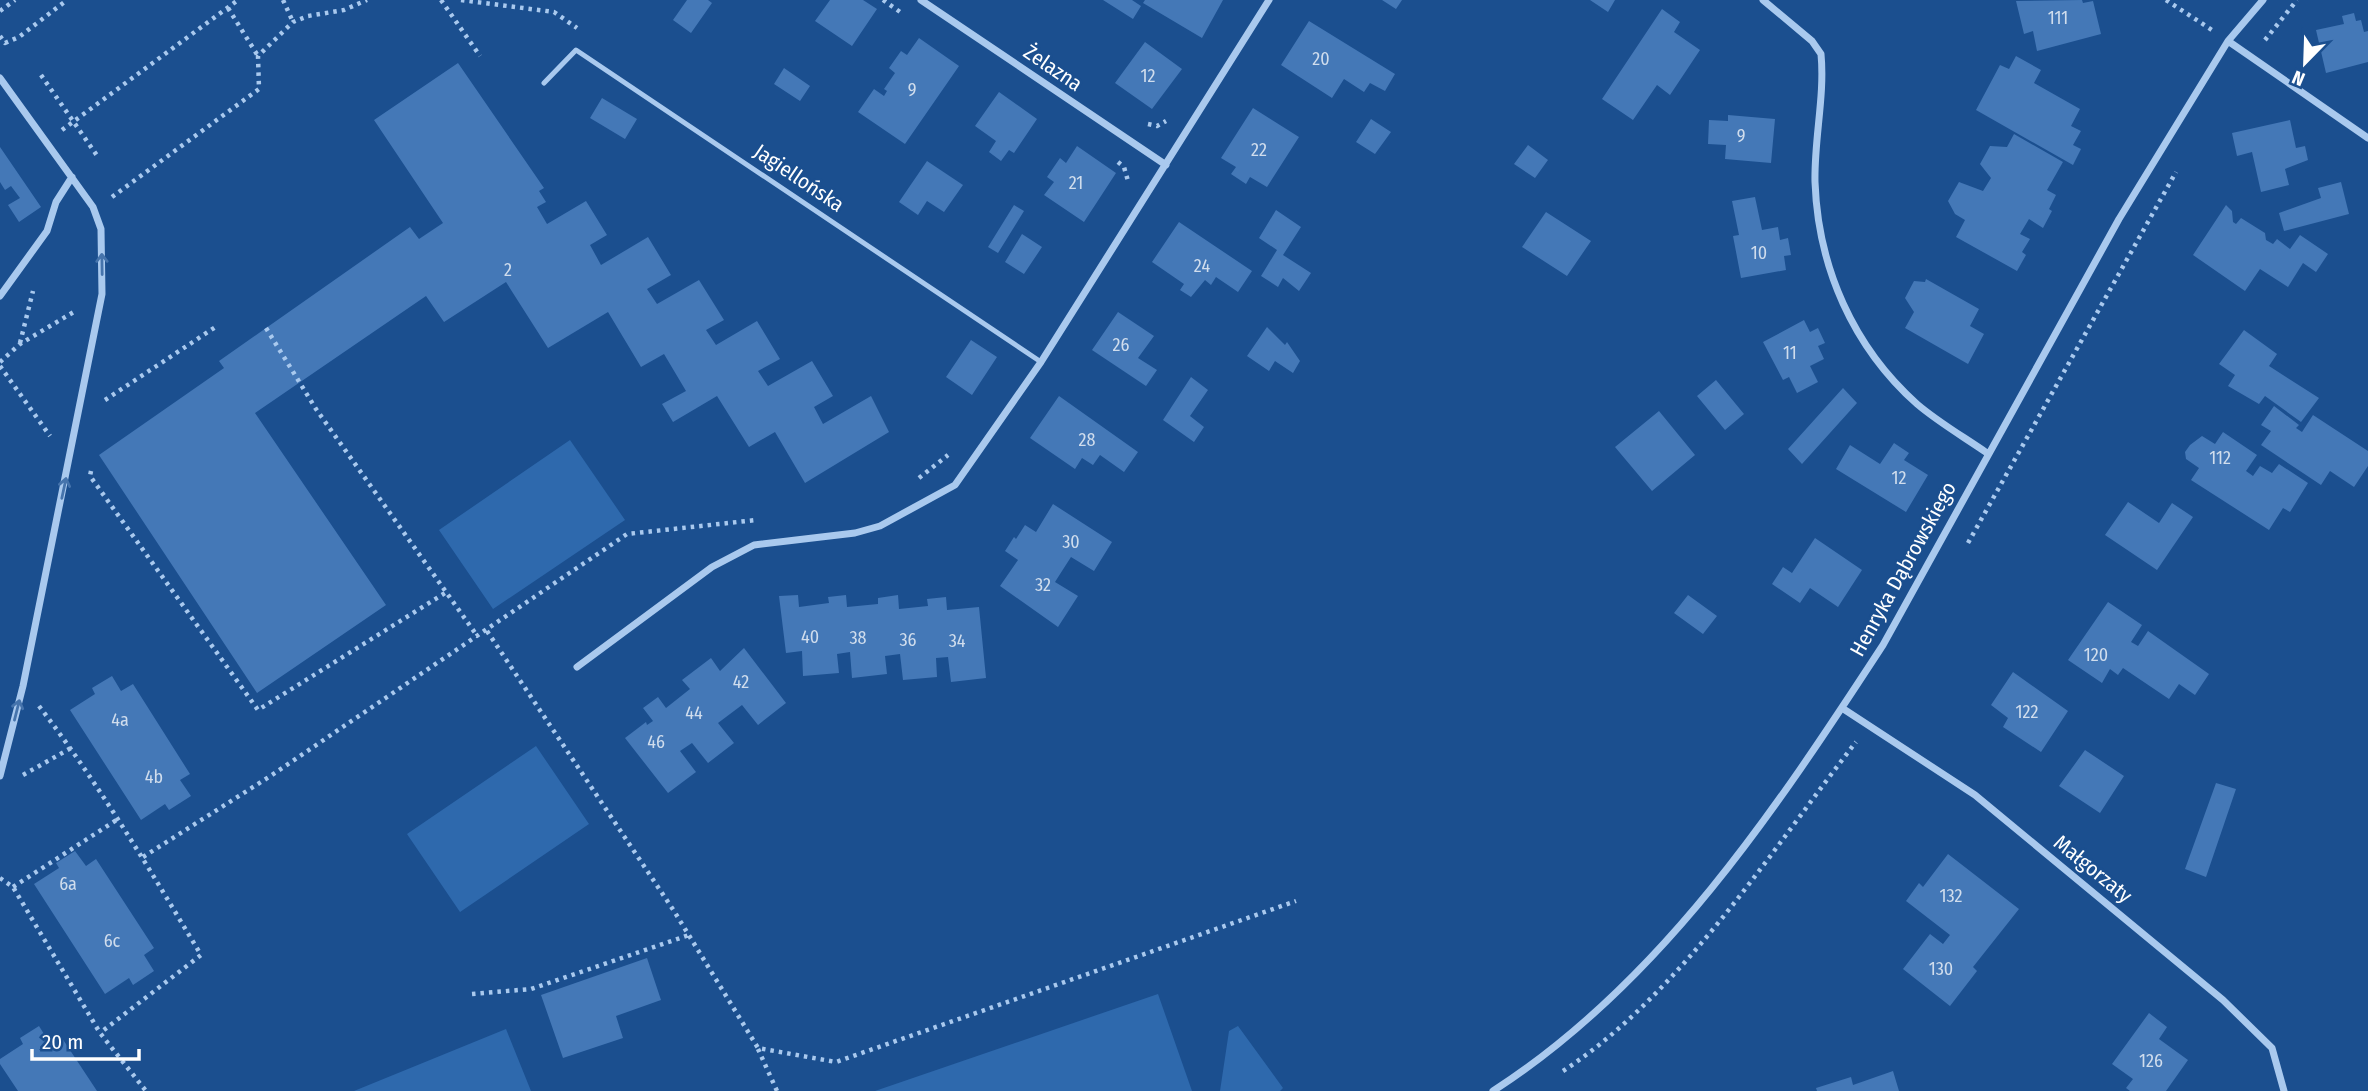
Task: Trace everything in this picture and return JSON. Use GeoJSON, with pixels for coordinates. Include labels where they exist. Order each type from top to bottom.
{"type":"FeatureCollection","features":[{"type":"Feature","properties":{"kind":"street","name":"Żelazna"},"geometry":{"type":"LineString","coordinates":[[921,0],[1166,165]]}},
{"type":"Feature","properties":{"kind":"street"},"geometry":{"type":"LineString","coordinates":[[577,667],[712,566],[754,545],[855,533],[880,526],[955,485],[1041,362],[1269,0]]}},
{"type":"Feature","properties":{"kind":"street"},"geometry":{"type":"LineString","coordinates":[[1763,0],[1812,41],[1821,54],[1816,150],[1817,211],[1833,281],[1851,320],[1889,376],[1909,396],[1987,453]]}},
{"type":"Feature","properties":{"kind":"street","name":"Henryka Dąbrowskiego"},"geometry":{"type":"LineString","coordinates":[[1493,1091],[1561,1042],[1627,983],[1722,873],[1842,708],[1883,645],[2119,219],[2228,41],[2263,0]]}},
{"type":"Feature","properties":{"kind":"street"},"geometry":{"type":"LineString","coordinates":[[2228,41],[2368,138]]}},
{"type":"Feature","properties":{"kind":"street"},"geometry":{"type":"LineString","coordinates":[[0,78],[44,144],[93,207],[101,229],[102,294],[23,686],[0,776]]}},
{"type":"Feature","properties":{"kind":"street"},"geometry":{"type":"LineString","coordinates":[[0,296],[47,231],[56,202],[72,177]]}},
{"type":"Feature","properties":{"kind":"street","name":"Małgorzaty"},"geometry":{"type":"LineString","coordinates":[[1842,708],[1975,794],[2223,1000],[2272,1048],[2284,1091]]}},
{"type":"Feature","properties":{"kind":"lane","name":"Jagiellońska"},"geometry":{"type":"LineString","coordinates":[[544,83],[576,50],[1041,362]]}},
{"type":"Feature","properties":{"kind":"path"},"geometry":{"type":"LineString","coordinates":[[0,11],[15,0]]}},
{"type":"Feature","properties":{"kind":"path"},"geometry":{"type":"LineString","coordinates":[[0,36],[5,43],[19,37],[67,0]]}},
{"type":"Feature","properties":{"kind":"path"},"geometry":{"type":"LineString","coordinates":[[44,144],[238,0]]}},
{"type":"Feature","properties":{"kind":"path"},"geometry":{"type":"LineString","coordinates":[[283,0],[293,22]]}},
{"type":"Feature","properties":{"kind":"path"},"geometry":{"type":"LineString","coordinates":[[258,56],[293,22],[309,16],[344,10],[367,0]]}},
{"type":"Feature","properties":{"kind":"path"},"geometry":{"type":"LineString","coordinates":[[440,0],[480,56]]}},
{"type":"Feature","properties":{"kind":"path"},"geometry":{"type":"LineString","coordinates":[[461,0],[554,12],[588,36]]}},
{"type":"Feature","properties":{"kind":"path"},"geometry":{"type":"LineString","coordinates":[[883,0],[906,16]]}},
{"type":"Feature","properties":{"kind":"path"},"geometry":{"type":"LineString","coordinates":[[2166,0],[2228,41]]}},
{"type":"Feature","properties":{"kind":"path"},"geometry":{"type":"LineString","coordinates":[[93,207],[116,194],[259,89],[258,56],[228,8]]}},
{"type":"Feature","properties":{"kind":"path"},"geometry":{"type":"LineString","coordinates":[[41,75],[98,157]]}},
{"type":"Feature","properties":{"kind":"path"},"geometry":{"type":"LineString","coordinates":[[1137,118],[1157,126],[1166,121],[1173,110]]}},
{"type":"Feature","properties":{"kind":"path"},"geometry":{"type":"LineString","coordinates":[[1109,155],[1124,167],[1128,182],[1126,190]]}},
{"type":"Feature","properties":{"kind":"path"},"geometry":{"type":"LineString","coordinates":[[69,462],[0,364],[20,344],[102,294]]}},
{"type":"Feature","properties":{"kind":"path"},"geometry":{"type":"LineString","coordinates":[[105,400],[217,326]]}},
{"type":"Feature","properties":{"kind":"path"},"geometry":{"type":"LineString","coordinates":[[266,328],[316,409],[478,637]]}},
{"type":"Feature","properties":{"kind":"path"},"geometry":{"type":"LineString","coordinates":[[103,413],[108,388]]}},
{"type":"Feature","properties":{"kind":"path"},"geometry":{"type":"LineString","coordinates":[[917,479],[949,454]]}},
{"type":"Feature","properties":{"kind":"path"},"geometry":{"type":"LineString","coordinates":[[93,464],[90,476],[258,710],[445,593]]}},
{"type":"Feature","properties":{"kind":"path"},"geometry":{"type":"LineString","coordinates":[[143,857],[478,637],[627,534],[768,519]]}},
{"type":"Feature","properties":{"kind":"path"},"geometry":{"type":"LineString","coordinates":[[486,631],[689,935],[758,1048],[778,1091]]}},
{"type":"Feature","properties":{"kind":"path"},"geometry":{"type":"LineString","coordinates":[[23,686],[71,748],[118,819],[201,955],[100,1033]]}},
{"type":"Feature","properties":{"kind":"path"},"geometry":{"type":"LineString","coordinates":[[12,782],[71,748]]}},
{"type":"Feature","properties":{"kind":"path"},"geometry":{"type":"LineString","coordinates":[[13,887],[118,819]]}},
{"type":"Feature","properties":{"kind":"path"},"geometry":{"type":"LineString","coordinates":[[0,878],[13,887],[100,1033],[146,1091]]}},
{"type":"Feature","properties":{"kind":"path"},"geometry":{"type":"LineString","coordinates":[[758,1048],[836,1062],[1296,901]]}},
{"type":"Feature","properties":{"kind":"path"},"geometry":{"type":"LineString","coordinates":[[472,994],[531,989],[689,935]]}},
{"type":"Feature","properties":{"kind":"shaded area"},"geometry":{"type":"Polygon","coordinates":[[[570,440],[625,520],[493,609],[439,530],[570,440]]]}},
{"type":"Feature","properties":{"kind":"shaded area"},"geometry":{"type":"Polygon","coordinates":[[[536,746],[589,824],[460,912],[407,834],[536,746]]]}},
{"type":"Feature","properties":{"kind":"shaded area"},"geometry":{"type":"Polygon","coordinates":[[[1158,994],[1192,1091],[875,1091],[1158,994]]]}},
{"type":"Feature","properties":{"kind":"shaded area"},"geometry":{"type":"Polygon","coordinates":[[[1238,1026],[1283,1088],[1280,1091],[1220,1091],[1229,1031],[1238,1026]]]}},
{"type":"Feature","properties":{"kind":"shaded area"},"geometry":{"type":"Polygon","coordinates":[[[506,1029],[531,1091],[354,1091],[506,1029]]]}},
{"type":"Feature","properties":{"kind":"building"},"geometry":{"type":"Polygon","coordinates":[[[687,0],[708,0],[712,3],[691,33],[673,20],[687,0]]]}},
{"type":"Feature","properties":{"kind":"building"},"geometry":{"type":"Polygon","coordinates":[[[830,0],[863,0],[877,9],[852,46],[815,21],[830,0]]]}},
{"type":"Feature","properties":{"kind":"building"},"geometry":{"type":"Polygon","coordinates":[[[1103,0],[1132,0],[1141,6],[1133,19],[1103,0]]]}},
{"type":"Feature","properties":{"kind":"building"},"geometry":{"type":"Polygon","coordinates":[[[1145,0],[1223,0],[1202,38],[1143,3],[1145,0]]]}},
{"type":"Feature","properties":{"kind":"building"},"geometry":{"type":"Polygon","coordinates":[[[1382,0],[1402,0],[1396,9],[1382,0]]]}},
{"type":"Feature","properties":{"kind":"building"},"geometry":{"type":"Polygon","coordinates":[[[1590,0],[1615,0],[1608,12],[1590,0]]]}},
{"type":"Feature","properties":{"kind":"building"},"geometry":{"type":"Polygon","coordinates":[[[2082,0],[2083,3],[2093,1],[2101,34],[2037,51],[2033,31],[2024,34],[2016,1],[2082,0]]]}},
{"type":"Feature","properties":{"kind":"building"},"geometry":{"type":"Polygon","coordinates":[[[1662,9],[1680,22],[1674,32],[1700,50],[1670,95],[1657,85],[1633,120],[1602,99],[1662,9]]]}},
{"type":"Feature","properties":{"kind":"building"},"geometry":{"type":"Polygon","coordinates":[[[2354,13],[2356,21],[2361,20],[2364,32],[2368,31],[2368,62],[2326,73],[2316,30],[2344,24],[2342,16],[2354,13]]]}},
{"type":"Feature","properties":{"kind":"building"},"geometry":{"type":"Polygon","coordinates":[[[1309,21],[1395,74],[1385,91],[1370,83],[1364,92],[1344,79],[1332,98],[1281,65],[1309,21]]]}},
{"type":"Feature","properties":{"kind":"building"},"geometry":{"type":"Polygon","coordinates":[[[919,38],[959,66],[905,144],[858,112],[874,89],[884,96],[887,91],[884,89],[895,73],[889,68],[901,51],[907,55],[919,38]]]}},
{"type":"Feature","properties":{"kind":"building"},"geometry":{"type":"Polygon","coordinates":[[[1145,42],[1182,69],[1152,109],[1115,83],[1145,42]]]}},
{"type":"Feature","properties":{"kind":"building"},"geometry":{"type":"Polygon","coordinates":[[[2016,56],[2041,70],[2034,83],[2080,109],[2071,126],[2081,131],[2073,145],[2081,149],[2073,165],[1976,110],[2000,65],[2009,69],[2016,56]]]}},
{"type":"Feature","properties":{"kind":"building"},"geometry":{"type":"Polygon","coordinates":[[[458,63],[544,188],[539,191],[546,202],[537,207],[547,224],[586,201],[607,235],[590,245],[601,265],[648,237],[671,275],[647,289],[657,304],[699,280],[724,320],[706,330],[716,345],[757,321],[780,359],[758,371],[768,386],[812,361],[833,396],[814,407],[823,424],[871,396],[889,432],[805,483],[775,432],[749,447],[717,396],[673,422],[662,404],[686,391],[664,354],[641,367],[608,312],[548,348],[506,282],[444,322],[426,296],[255,413],[386,605],[257,693],[99,455],[224,368],[219,361],[410,227],[419,239],[443,223],[374,120],[458,63]]]}},
{"type":"Feature","properties":{"kind":"building"},"geometry":{"type":"Polygon","coordinates":[[[784,68],[810,86],[800,101],[774,84],[784,68]]]}},
{"type":"Feature","properties":{"kind":"building"},"geometry":{"type":"Polygon","coordinates":[[[999,92],[1037,119],[1014,153],[1009,150],[1001,161],[989,152],[996,141],[975,126],[999,92]]]}},
{"type":"Feature","properties":{"kind":"building"},"geometry":{"type":"Polygon","coordinates":[[[602,98],[637,119],[625,139],[590,118],[602,98]]]}},
{"type":"Feature","properties":{"kind":"building"},"geometry":{"type":"Polygon","coordinates":[[[1253,108],[1299,137],[1267,187],[1250,177],[1246,184],[1231,174],[1236,167],[1221,158],[1253,108]]]}},
{"type":"Feature","properties":{"kind":"building"},"geometry":{"type":"Polygon","coordinates":[[[1728,115],[1775,119],[1771,163],[1725,159],[1726,145],[1708,144],[1709,120],[1728,121],[1728,115]]]}},
{"type":"Feature","properties":{"kind":"building"},"geometry":{"type":"Polygon","coordinates":[[[1371,119],[1391,132],[1375,154],[1356,142],[1371,119]]]}},
{"type":"Feature","properties":{"kind":"building"},"geometry":{"type":"Polygon","coordinates":[[[2290,120],[2296,148],[2305,146],[2308,160],[2285,169],[2289,185],[2261,192],[2252,152],[2237,156],[2232,133],[2290,120]]]}},
{"type":"Feature","properties":{"kind":"building"},"geometry":{"type":"Polygon","coordinates":[[[2014,134],[2063,162],[2047,190],[2056,195],[2049,209],[2052,211],[2043,228],[2029,219],[2020,234],[2030,239],[2022,252],[2026,255],[2017,271],[1956,237],[1965,220],[1955,214],[1948,201],[1959,182],[1983,191],[1991,178],[1980,164],[1990,146],[2007,147],[2014,134]]]}},
{"type":"Feature","properties":{"kind":"building"},"geometry":{"type":"Polygon","coordinates":[[[1528,145],[1548,160],[1535,178],[1514,164],[1528,145]]]}},
{"type":"Feature","properties":{"kind":"building"},"geometry":{"type":"Polygon","coordinates":[[[1077,146],[1116,173],[1084,222],[1044,195],[1054,182],[1047,177],[1060,158],[1066,163],[1077,146]]]}},
{"type":"Feature","properties":{"kind":"building"},"geometry":{"type":"Polygon","coordinates":[[[0,147],[41,207],[19,222],[8,205],[20,198],[11,186],[5,190],[0,182],[0,147]]]}},
{"type":"Feature","properties":{"kind":"building"},"geometry":{"type":"Polygon","coordinates":[[[927,161],[963,185],[944,212],[927,201],[918,215],[899,202],[927,161]]]}},
{"type":"Feature","properties":{"kind":"building"},"geometry":{"type":"Polygon","coordinates":[[[2341,182],[2349,214],[2284,231],[2279,213],[2321,198],[2318,188],[2341,182]]]}},
{"type":"Feature","properties":{"kind":"building"},"geometry":{"type":"Polygon","coordinates":[[[1755,197],[1762,230],[1778,227],[1780,240],[1788,238],[1791,255],[1784,256],[1786,270],[1741,278],[1733,236],[1739,235],[1732,201],[1755,197]]]}},
{"type":"Feature","properties":{"kind":"building"},"geometry":{"type":"Polygon","coordinates":[[[1014,205],[1024,211],[998,253],[988,247],[1014,205]]]}},
{"type":"Feature","properties":{"kind":"building"},"geometry":{"type":"Polygon","coordinates":[[[2226,205],[2232,211],[2233,222],[2236,224],[2241,218],[2265,233],[2266,240],[2273,244],[2277,239],[2290,249],[2300,235],[2328,254],[2316,272],[2303,263],[2288,287],[2260,269],[2245,291],[2193,255],[2226,205]]]}},
{"type":"Feature","properties":{"kind":"building"},"geometry":{"type":"Polygon","coordinates":[[[1276,210],[1301,227],[1283,255],[1311,273],[1299,291],[1283,278],[1278,287],[1261,276],[1277,250],[1259,238],[1276,210]]]}},
{"type":"Feature","properties":{"kind":"building"},"geometry":{"type":"Polygon","coordinates":[[[1546,212],[1591,241],[1567,276],[1522,247],[1546,212]]]}},
{"type":"Feature","properties":{"kind":"building"},"geometry":{"type":"Polygon","coordinates":[[[1179,222],[1252,271],[1238,292],[1216,277],[1211,285],[1205,280],[1191,297],[1180,290],[1184,284],[1152,262],[1179,222]]]}},
{"type":"Feature","properties":{"kind":"building"},"geometry":{"type":"Polygon","coordinates":[[[1022,234],[1042,247],[1024,274],[1005,262],[1022,234]]]}},
{"type":"Feature","properties":{"kind":"building"},"geometry":{"type":"Polygon","coordinates":[[[1926,279],[1979,309],[1970,326],[1984,334],[1968,364],[1905,328],[1914,312],[1905,298],[1914,281],[1925,282],[1926,279]]]}},
{"type":"Feature","properties":{"kind":"building"},"geometry":{"type":"Polygon","coordinates":[[[1118,312],[1154,336],[1138,358],[1157,370],[1146,386],[1092,350],[1118,312]]]}},
{"type":"Feature","properties":{"kind":"building"},"geometry":{"type":"Polygon","coordinates":[[[1804,320],[1810,332],[1818,328],[1825,343],[1818,346],[1824,359],[1810,366],[1818,382],[1797,393],[1789,377],[1783,380],[1763,342],[1804,320]]]}},
{"type":"Feature","properties":{"kind":"building"},"geometry":{"type":"Polygon","coordinates":[[[1267,327],[1285,345],[1287,342],[1300,361],[1293,373],[1275,361],[1269,371],[1247,356],[1267,327]]]}},
{"type":"Feature","properties":{"kind":"building"},"geometry":{"type":"Polygon","coordinates":[[[2244,330],[2277,354],[2269,366],[2319,398],[2301,422],[2265,396],[2259,404],[2228,386],[2235,375],[2219,364],[2244,330]]]}},
{"type":"Feature","properties":{"kind":"building"},"geometry":{"type":"Polygon","coordinates":[[[971,340],[997,357],[972,395],[946,377],[971,340]]]}},
{"type":"Feature","properties":{"kind":"building"},"geometry":{"type":"Polygon","coordinates":[[[1191,377],[1208,390],[1190,416],[1204,427],[1194,442],[1163,420],[1191,377]]]}},
{"type":"Feature","properties":{"kind":"building"},"geometry":{"type":"Polygon","coordinates":[[[1716,380],[1744,414],[1725,430],[1697,396],[1716,380]]]}},
{"type":"Feature","properties":{"kind":"building"},"geometry":{"type":"Polygon","coordinates":[[[1843,388],[1857,403],[1802,464],[1788,449],[1843,388]]]}},
{"type":"Feature","properties":{"kind":"building"},"geometry":{"type":"Polygon","coordinates":[[[1059,396],[1138,452],[1124,472],[1100,455],[1093,465],[1082,458],[1075,469],[1030,438],[1059,396]]]}},
{"type":"Feature","properties":{"kind":"building"},"geometry":{"type":"Polygon","coordinates":[[[2274,406],[2299,425],[2296,428],[2302,432],[2313,415],[2368,451],[2368,466],[2354,487],[2330,471],[2321,485],[2261,445],[2271,431],[2261,425],[2274,406]]]}},
{"type":"Feature","properties":{"kind":"building"},"geometry":{"type":"Polygon","coordinates":[[[1659,411],[1695,455],[1652,491],[1615,447],[1659,411]]]}},
{"type":"Feature","properties":{"kind":"building"},"geometry":{"type":"Polygon","coordinates":[[[2223,432],[2257,455],[2246,471],[2253,476],[2260,466],[2272,473],[2279,464],[2308,483],[2290,512],[2283,508],[2269,530],[2191,480],[2199,468],[2186,459],[2185,452],[2202,436],[2215,444],[2223,432]]]}},
{"type":"Feature","properties":{"kind":"building"},"geometry":{"type":"Polygon","coordinates":[[[1894,443],[1909,453],[1904,460],[1928,475],[1906,512],[1836,469],[1850,445],[1880,464],[1894,443]]]}},
{"type":"Feature","properties":{"kind":"building"},"geometry":{"type":"Polygon","coordinates":[[[2128,502],[2159,523],[2172,503],[2193,517],[2157,570],[2105,535],[2128,502]]]}},
{"type":"Feature","properties":{"kind":"building"},"geometry":{"type":"Polygon","coordinates":[[[1053,504],[1112,542],[1094,571],[1071,557],[1055,582],[1078,596],[1058,627],[1000,586],[1018,560],[1005,551],[1014,537],[1016,539],[1025,525],[1036,532],[1053,504]]]}},
{"type":"Feature","properties":{"kind":"building"},"geometry":{"type":"Polygon","coordinates":[[[1815,538],[1862,570],[1838,607],[1810,588],[1800,603],[1772,584],[1783,567],[1792,573],[1815,538]]]}},
{"type":"Feature","properties":{"kind":"building"},"geometry":{"type":"Polygon","coordinates":[[[798,595],[799,607],[829,603],[828,597],[846,595],[847,607],[878,604],[878,598],[898,595],[899,609],[928,606],[927,599],[946,597],[947,610],[979,607],[986,678],[951,682],[948,657],[936,658],[937,677],[903,680],[900,654],[885,656],[887,674],[852,678],[850,652],[837,654],[839,673],[803,676],[802,651],[786,653],[779,596],[798,595]]]}},
{"type":"Feature","properties":{"kind":"building"},"geometry":{"type":"Polygon","coordinates":[[[1688,595],[1717,616],[1703,634],[1674,613],[1688,595]]]}},
{"type":"Feature","properties":{"kind":"building"},"geometry":{"type":"Polygon","coordinates":[[[2108,602],[2142,625],[2131,642],[2138,646],[2148,631],[2209,674],[2195,695],[2179,684],[2169,699],[2123,668],[2118,675],[2110,669],[2102,683],[2068,660],[2108,602]]]}},
{"type":"Feature","properties":{"kind":"building"},"geometry":{"type":"Polygon","coordinates":[[[744,648],[786,703],[758,725],[742,705],[718,723],[734,743],[708,763],[692,743],[680,751],[696,772],[668,793],[625,738],[646,722],[647,725],[653,721],[643,708],[658,697],[666,708],[690,689],[682,680],[711,658],[720,671],[744,648]]]}},
{"type":"Feature","properties":{"kind":"building"},"geometry":{"type":"Polygon","coordinates":[[[2013,672],[2068,711],[2041,752],[2003,727],[2008,718],[1991,705],[2013,672]]]}},
{"type":"Feature","properties":{"kind":"building"},"geometry":{"type":"Polygon","coordinates":[[[112,676],[121,691],[133,684],[190,774],[180,780],[191,796],[169,810],[165,804],[141,820],[70,710],[95,694],[92,688],[112,676]]]}},
{"type":"Feature","properties":{"kind":"building"},"geometry":{"type":"Polygon","coordinates":[[[2085,750],[2124,776],[2100,813],[2059,786],[2085,750]]]}},
{"type":"Feature","properties":{"kind":"building"},"geometry":{"type":"Polygon","coordinates":[[[2216,783],[2236,789],[2206,877],[2185,869],[2216,783]]]}},
{"type":"Feature","properties":{"kind":"building"},"geometry":{"type":"Polygon","coordinates":[[[75,851],[86,866],[96,859],[154,948],[144,955],[154,971],[133,985],[129,978],[105,994],[34,884],[59,868],[56,863],[75,851]]]}},
{"type":"Feature","properties":{"kind":"building"},"geometry":{"type":"Polygon","coordinates":[[[1948,854],[2019,909],[1973,967],[1977,971],[1950,1006],[1903,969],[1930,934],[1943,944],[1950,935],[1906,901],[1919,883],[1923,887],[1948,854]]]}},
{"type":"Feature","properties":{"kind":"building"},"geometry":{"type":"Polygon","coordinates":[[[647,958],[661,1000],[616,1016],[623,1038],[563,1058],[541,995],[647,958]]]}},
{"type":"Feature","properties":{"kind":"building"},"geometry":{"type":"Polygon","coordinates":[[[2149,1013],[2167,1027],[2159,1039],[2188,1060],[2166,1091],[2130,1091],[2126,1088],[2133,1079],[2112,1064],[2149,1013]]]}},
{"type":"Feature","properties":{"kind":"building"},"geometry":{"type":"Polygon","coordinates":[[[39,1026],[49,1042],[60,1035],[97,1091],[18,1091],[0,1064],[0,1059],[23,1044],[20,1038],[39,1026]]]}},
{"type":"Feature","properties":{"kind":"building"},"geometry":{"type":"Polygon","coordinates":[[[1893,1071],[1899,1091],[1817,1091],[1816,1088],[1851,1077],[1853,1085],[1893,1071]]]}}]}
